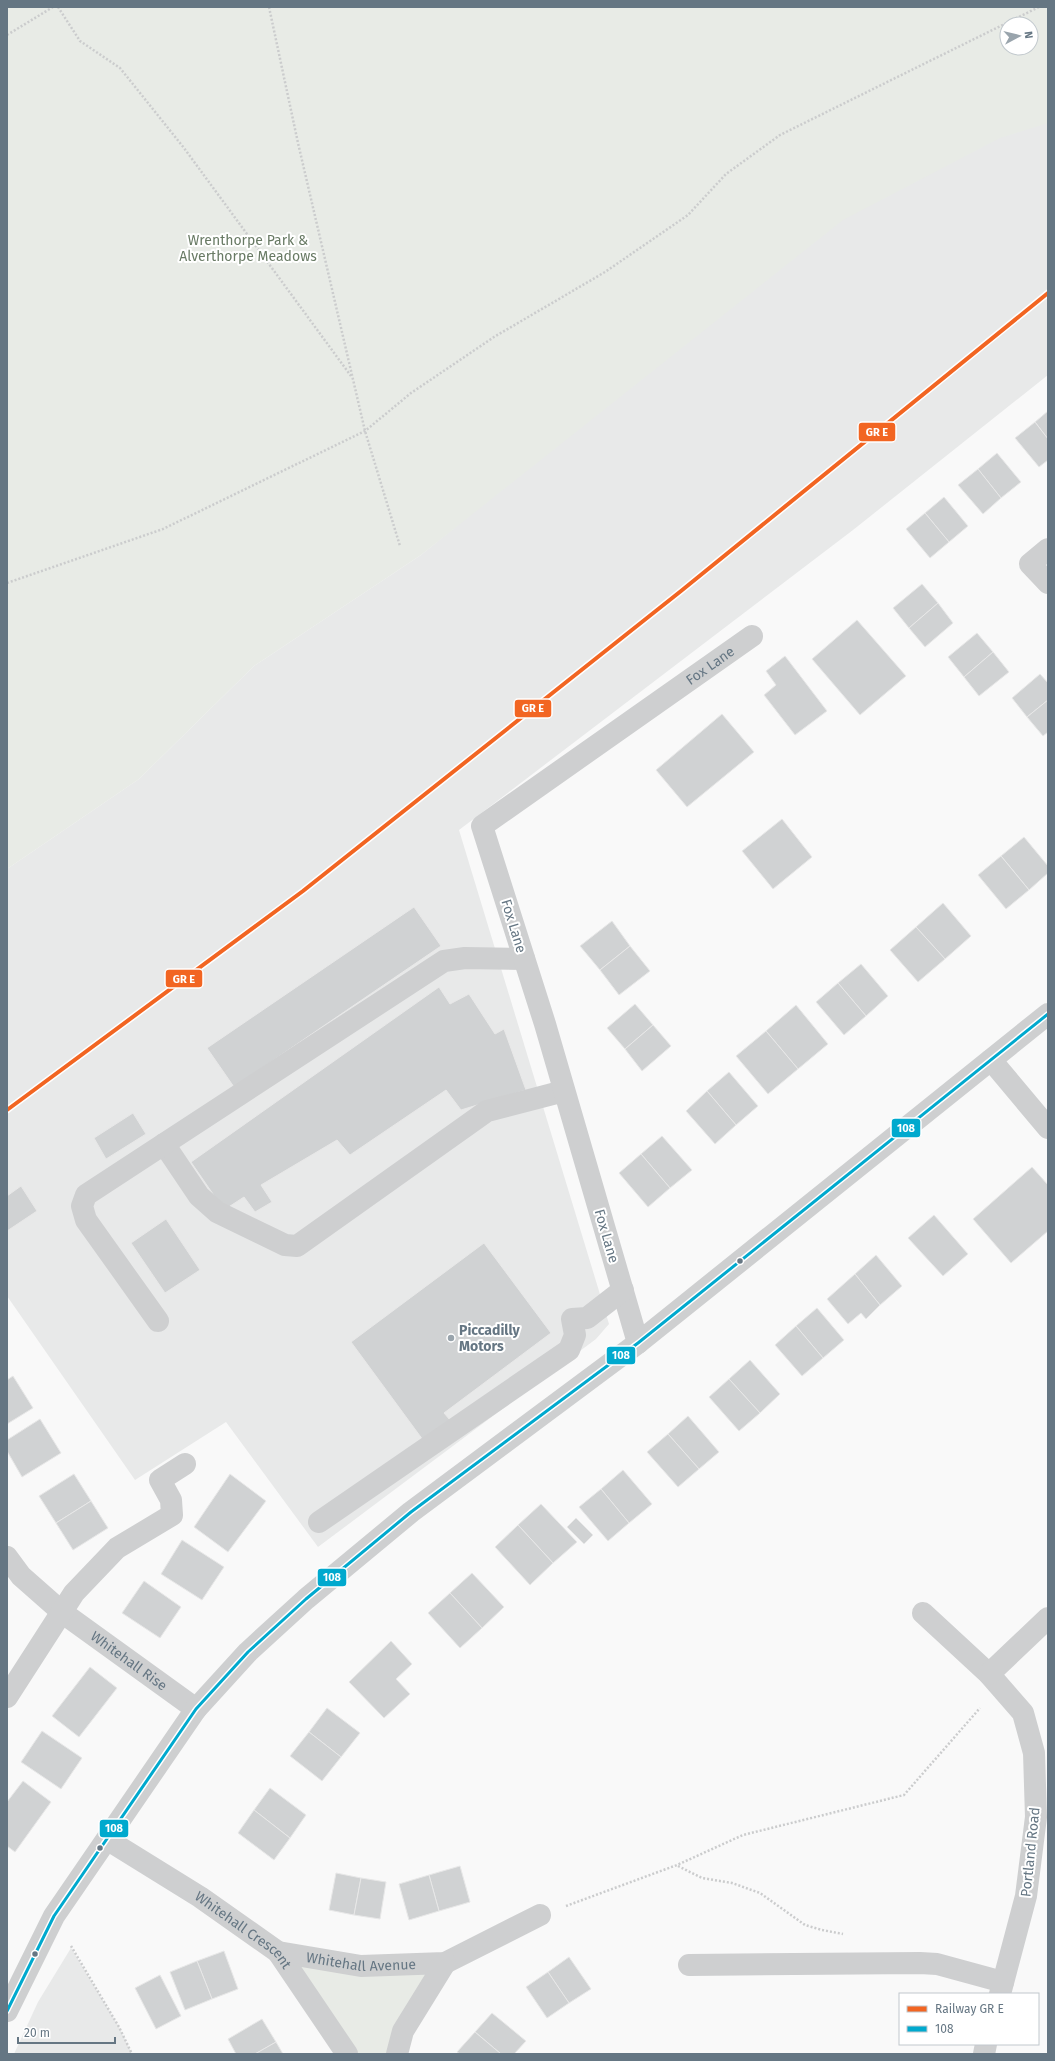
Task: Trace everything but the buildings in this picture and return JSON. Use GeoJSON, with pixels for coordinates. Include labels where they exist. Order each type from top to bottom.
{"type":"FeatureCollection","features":[{"type":"Feature","properties":{"kind":"street"},"geometry":{"type":"LineString","coordinates":[[1048,549],[1030,564],[1048,583]]}},
{"type":"Feature","properties":{"kind":"street","name":"Fox Lane"},"geometry":{"type":"LineString","coordinates":[[638,1343],[564,1091],[482,826],[752,636]]}},
{"type":"Feature","properties":{"kind":"street"},"geometry":{"type":"LineString","coordinates":[[158,1321],[86,1220],[82,1206],[86,1195],[444,962],[465,958],[524,959]]}},
{"type":"Feature","properties":{"kind":"street"},"geometry":{"type":"LineString","coordinates":[[7,2012],[54,1916],[108,1840],[196,1709],[254,1647],[306,1599],[387,1531],[638,1343],[1048,1014]]}},
{"type":"Feature","properties":{"kind":"street"},"geometry":{"type":"LineString","coordinates":[[991,1060],[1048,1128]]}},
{"type":"Feature","properties":{"kind":"street"},"geometry":{"type":"LineString","coordinates":[[164,1144],[199,1196],[217,1212],[285,1245],[297,1246],[487,1111],[564,1091]]}},
{"type":"Feature","properties":{"kind":"street"},"geometry":{"type":"LineString","coordinates":[[319,1522],[569,1350],[575,1335],[572,1319],[587,1318],[623,1290]]}},
{"type":"Feature","properties":{"kind":"street"},"geometry":{"type":"LineString","coordinates":[[7,1697],[74,1593],[117,1548],[172,1515],[171,1500],[160,1480],[185,1464]]}},
{"type":"Feature","properties":{"kind":"street","name":"Whitehall Rise"},"geometry":{"type":"LineString","coordinates":[[7,1557],[21,1576],[62,1613],[196,1709]]}},
{"type":"Feature","properties":{"kind":"street","name":"Portland Road"},"geometry":{"type":"LineString","coordinates":[[923,1614],[994,1680],[1023,1713],[1034,1753],[1036,1817],[1026,1896],[1002,1988]]}},
{"type":"Feature","properties":{"kind":"street"},"geometry":{"type":"LineString","coordinates":[[994,1680],[1048,1618]]}},
{"type":"Feature","properties":{"kind":"street","name":"Whitehall Crescent"},"geometry":{"type":"LineString","coordinates":[[108,1840],[200,1896],[278,1952],[347,2054]]}},
{"type":"Feature","properties":{"kind":"street","name":"Whitehall Avenue"},"geometry":{"type":"LineString","coordinates":[[278,1952],[361,1966],[445,1963],[540,1915]]}},
{"type":"Feature","properties":{"kind":"street","name":"Whitehall Avenue"},"geometry":{"type":"LineString","coordinates":[[397,2054],[403,2031],[445,1963]]}},
{"type":"Feature","properties":{"kind":"street"},"geometry":{"type":"LineString","coordinates":[[689,1965],[937,1964],[1002,1988]]}},
{"type":"Feature","properties":{"kind":"path"},"geometry":{"type":"LineString","coordinates":[[7,34],[53,7]]}},
{"type":"Feature","properties":{"kind":"path"},"geometry":{"type":"LineString","coordinates":[[58,7],[80,41],[120,68],[184,148],[352,378]]}},
{"type":"Feature","properties":{"kind":"path"},"geometry":{"type":"LineString","coordinates":[[269,7],[298,144],[352,378],[365,431],[400,546]]}},
{"type":"Feature","properties":{"kind":"path"},"geometry":{"type":"LineString","coordinates":[[7,583],[162,529],[365,431],[410,393],[468,354],[494,337],[605,272],[688,215],[726,174],[780,135],[1039,7]]}},
{"type":"Feature","properties":{"kind":"path"},"geometry":{"type":"LineString","coordinates":[[540,1915],[677,1865],[743,1835],[904,1796],[994,1680]]}},
{"type":"Feature","properties":{"kind":"path"},"geometry":{"type":"LineString","coordinates":[[677,1865],[702,1878],[732,1883],[760,1893],[805,1925],[844,1934]]}},
{"type":"Feature","properties":{"kind":"path"},"geometry":{"type":"LineString","coordinates":[[54,1916],[119,2027],[132,2054]]}},
{"type":"Feature","properties":{"kind":"shaded area"},"geometry":{"type":"Polygon","coordinates":[[[1048,43],[1048,375],[853,530],[459,830],[609,1324],[596,1339],[318,1547],[226,1422],[135,1480],[7,1296],[7,869],[139,779],[254,666],[421,555],[1032,56],[1039,56],[1039,50],[1048,43]]]}},
{"type":"Feature","properties":{"kind":"shaded area"},"geometry":{"type":"Polygon","coordinates":[[[71,1948],[119,2027],[132,2054],[14,2054],[38,2002],[71,1948]]]}},
{"type":"Feature","properties":{"kind":"green space","name":"Wrenthorpe Park & Alverthorpe Meadows"},"geometry":{"type":"Polygon","coordinates":[[[7,7],[1048,7],[1048,123],[1000,138],[843,220],[421,555],[254,666],[139,779],[7,869],[7,7]]]}},
{"type":"Feature","properties":{"kind":"green space"},"geometry":{"type":"Polygon","coordinates":[[[278,1952],[445,1963],[397,2054],[347,2054],[278,1952]]]}},
{"type":"Feature","properties":{"kind":"transit line"},"geometry":{"type":"LineString","coordinates":[[7,1110],[303,891],[681,591],[1048,293]]}},
{"type":"Feature","properties":{"kind":"transit line","name":"108"},"geometry":{"type":"LineString","coordinates":[[7,2011],[54,1916],[196,1709],[248,1652],[306,1599],[411,1512],[638,1343],[1048,1014]]}},
{"type":"Feature","properties":{"kind":"place","name":"Piccadilly Motors"},"geometry":{"type":"Point","coordinates":[451,1338]}}]}
